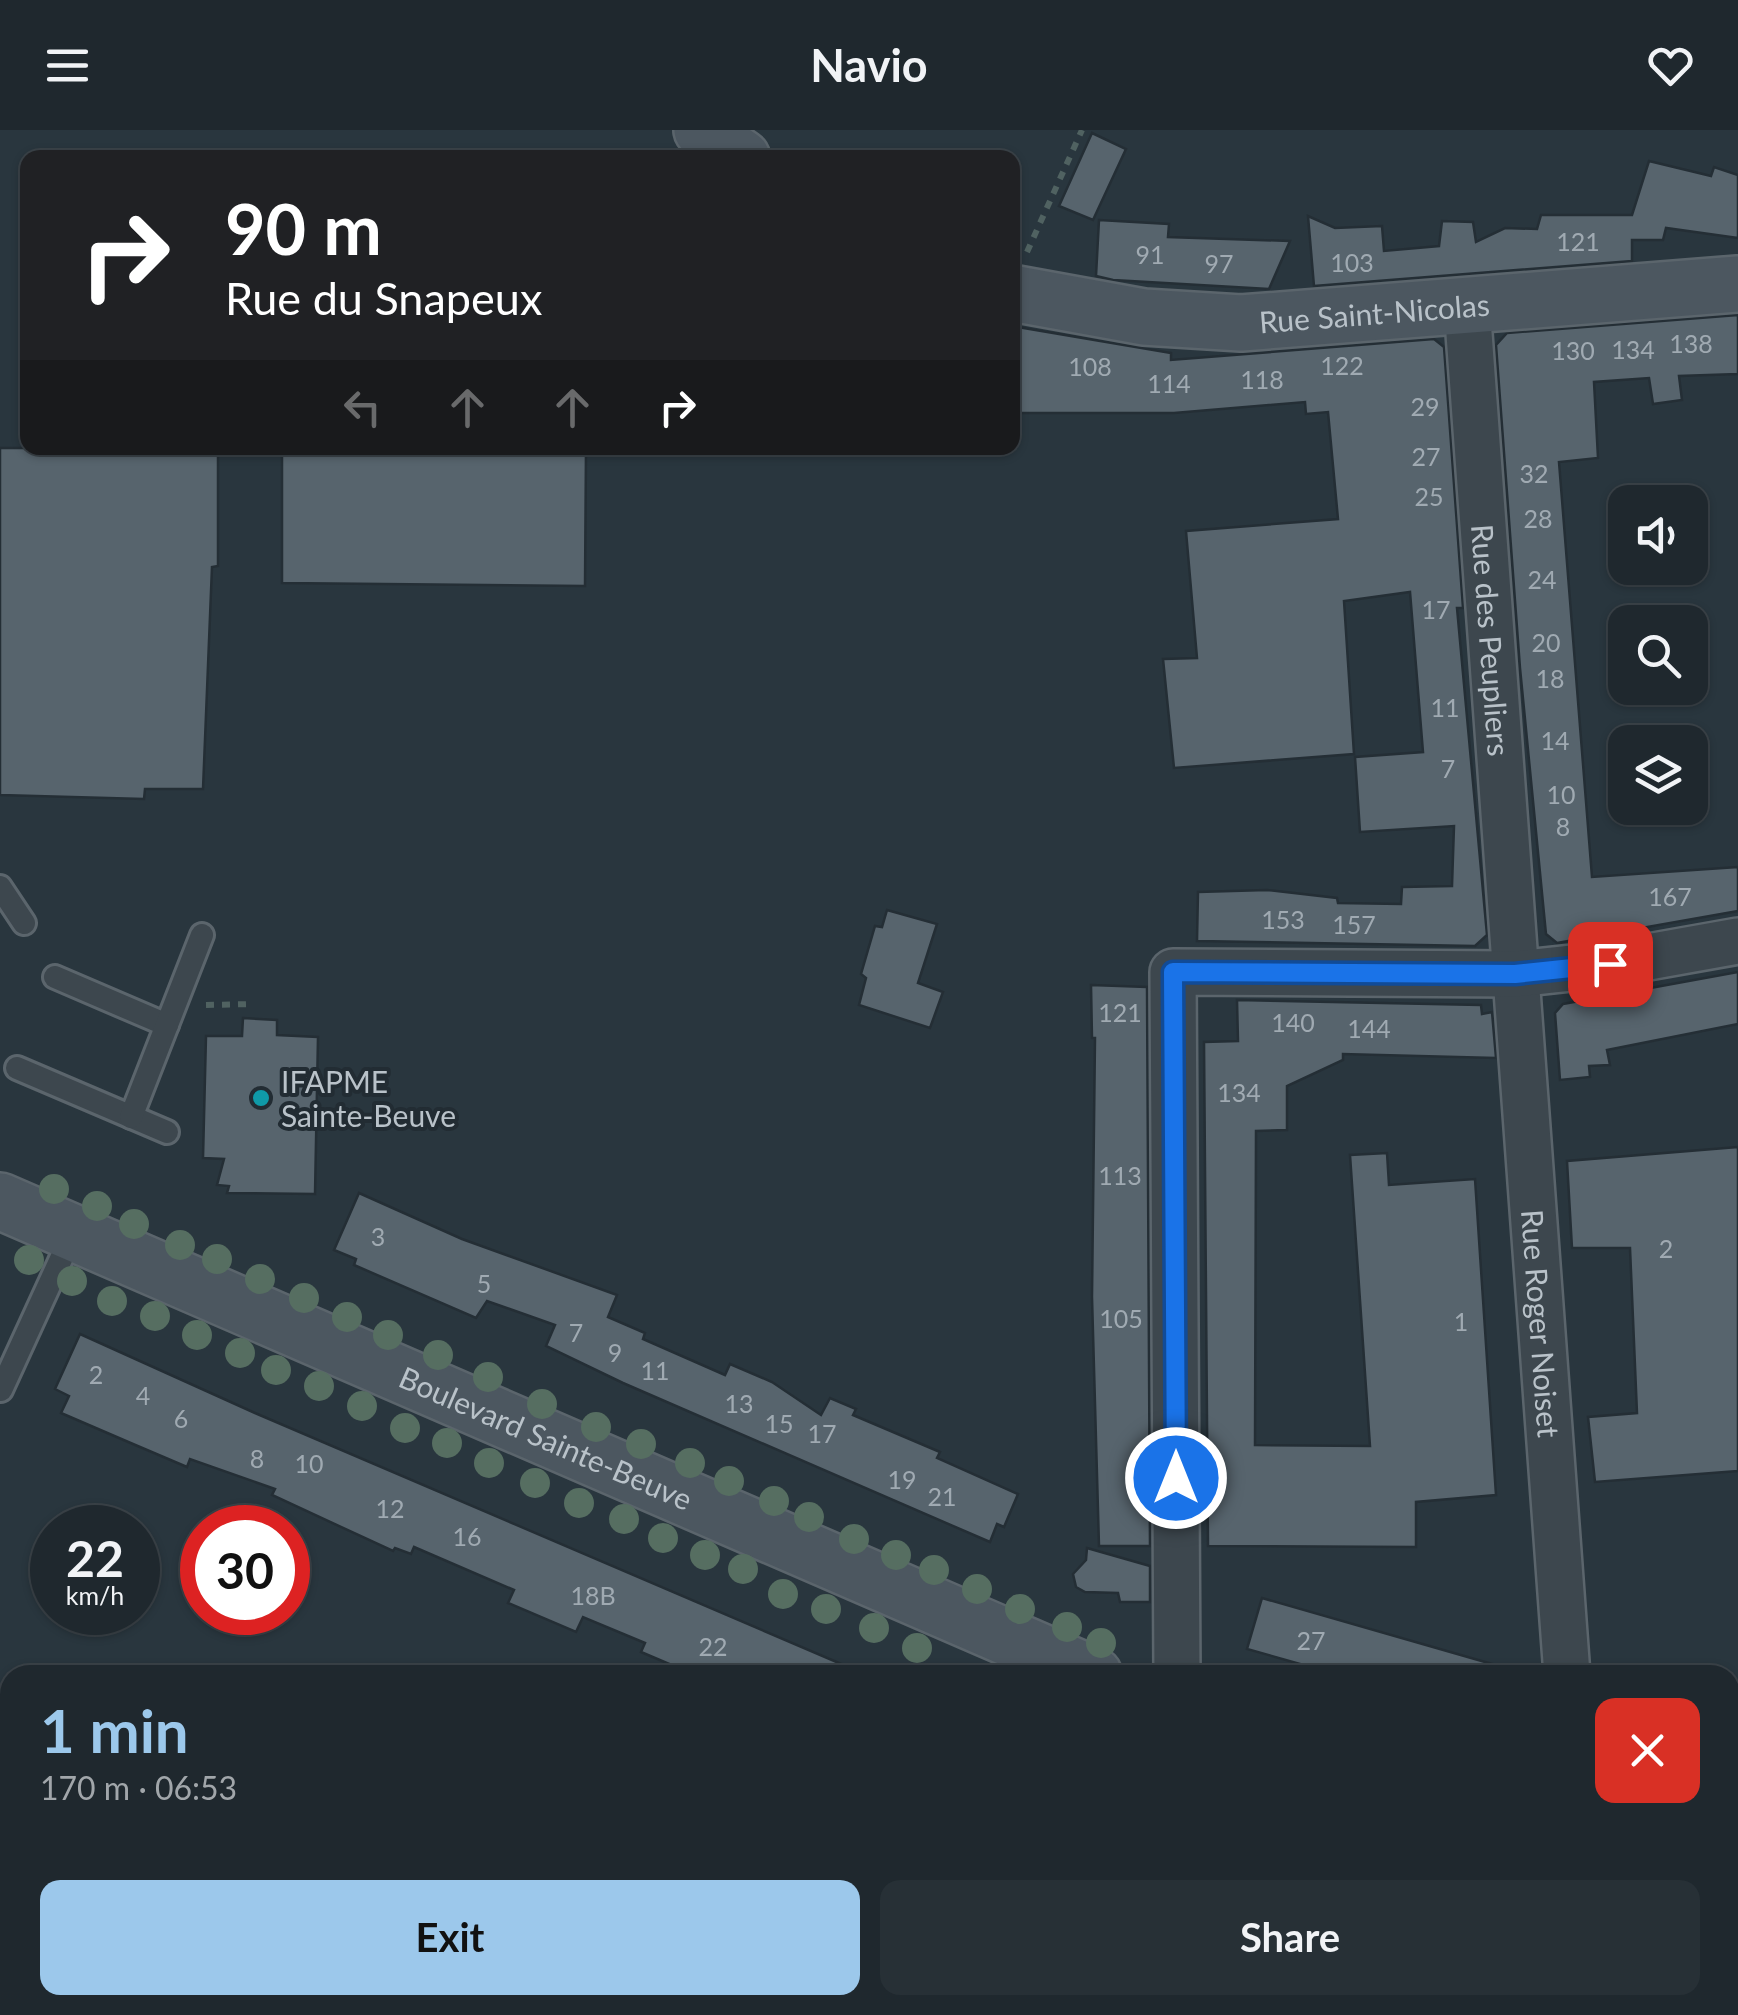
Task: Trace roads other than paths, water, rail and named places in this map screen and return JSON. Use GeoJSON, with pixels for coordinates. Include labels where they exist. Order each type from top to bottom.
{"type":"FeatureCollection","features":[{"type":"Feature","properties":{"kind":"street"},"geometry":{"type":"LineString","coordinates":[[702,130],[731,150]]}},
{"type":"Feature","properties":{"kind":"street","name":"Rue Saint-Nicolas"},"geometry":{"type":"LineString","coordinates":[[1020,295],[1144,317],[1214,323],[1738,284]]}},
{"type":"Feature","properties":{"kind":"street","name":"Rue des Peupliers"},"geometry":{"type":"LineString","coordinates":[[1468,306],[1515,974]]}},
{"type":"Feature","properties":{"kind":"street"},"geometry":{"type":"LineString","coordinates":[[1177,1665],[1173,972],[1515,974],[1610,964],[1738,942]]}},
{"type":"Feature","properties":{"kind":"street","name":"Rue Roger Noiset"},"geometry":{"type":"LineString","coordinates":[[1515,974],[1566,1665]]}},
{"type":"Feature","properties":{"kind":"street","name":"Boulevard Sainte-Beuve"},"geometry":{"type":"LineString","coordinates":[[0,1201],[1071,1665]]}},
{"type":"Feature","properties":{"kind":"lane"},"geometry":{"type":"LineString","coordinates":[[0,887],[24,923]]}},
{"type":"Feature","properties":{"kind":"lane"},"geometry":{"type":"LineString","coordinates":[[131,1116],[202,935]]}},
{"type":"Feature","properties":{"kind":"lane"},"geometry":{"type":"LineString","coordinates":[[55,976],[171,1016]]}},
{"type":"Feature","properties":{"kind":"lane"},"geometry":{"type":"LineString","coordinates":[[17,1068],[167,1132]]}},
{"type":"Feature","properties":{"kind":"lane"},"geometry":{"type":"LineString","coordinates":[[1,1390],[72,1235]]}},
{"type":"Feature","properties":{"kind":"place","name":"IFAPME Sainte-Beuve"},"geometry":{"type":"Point","coordinates":[261,1098]}}]}
